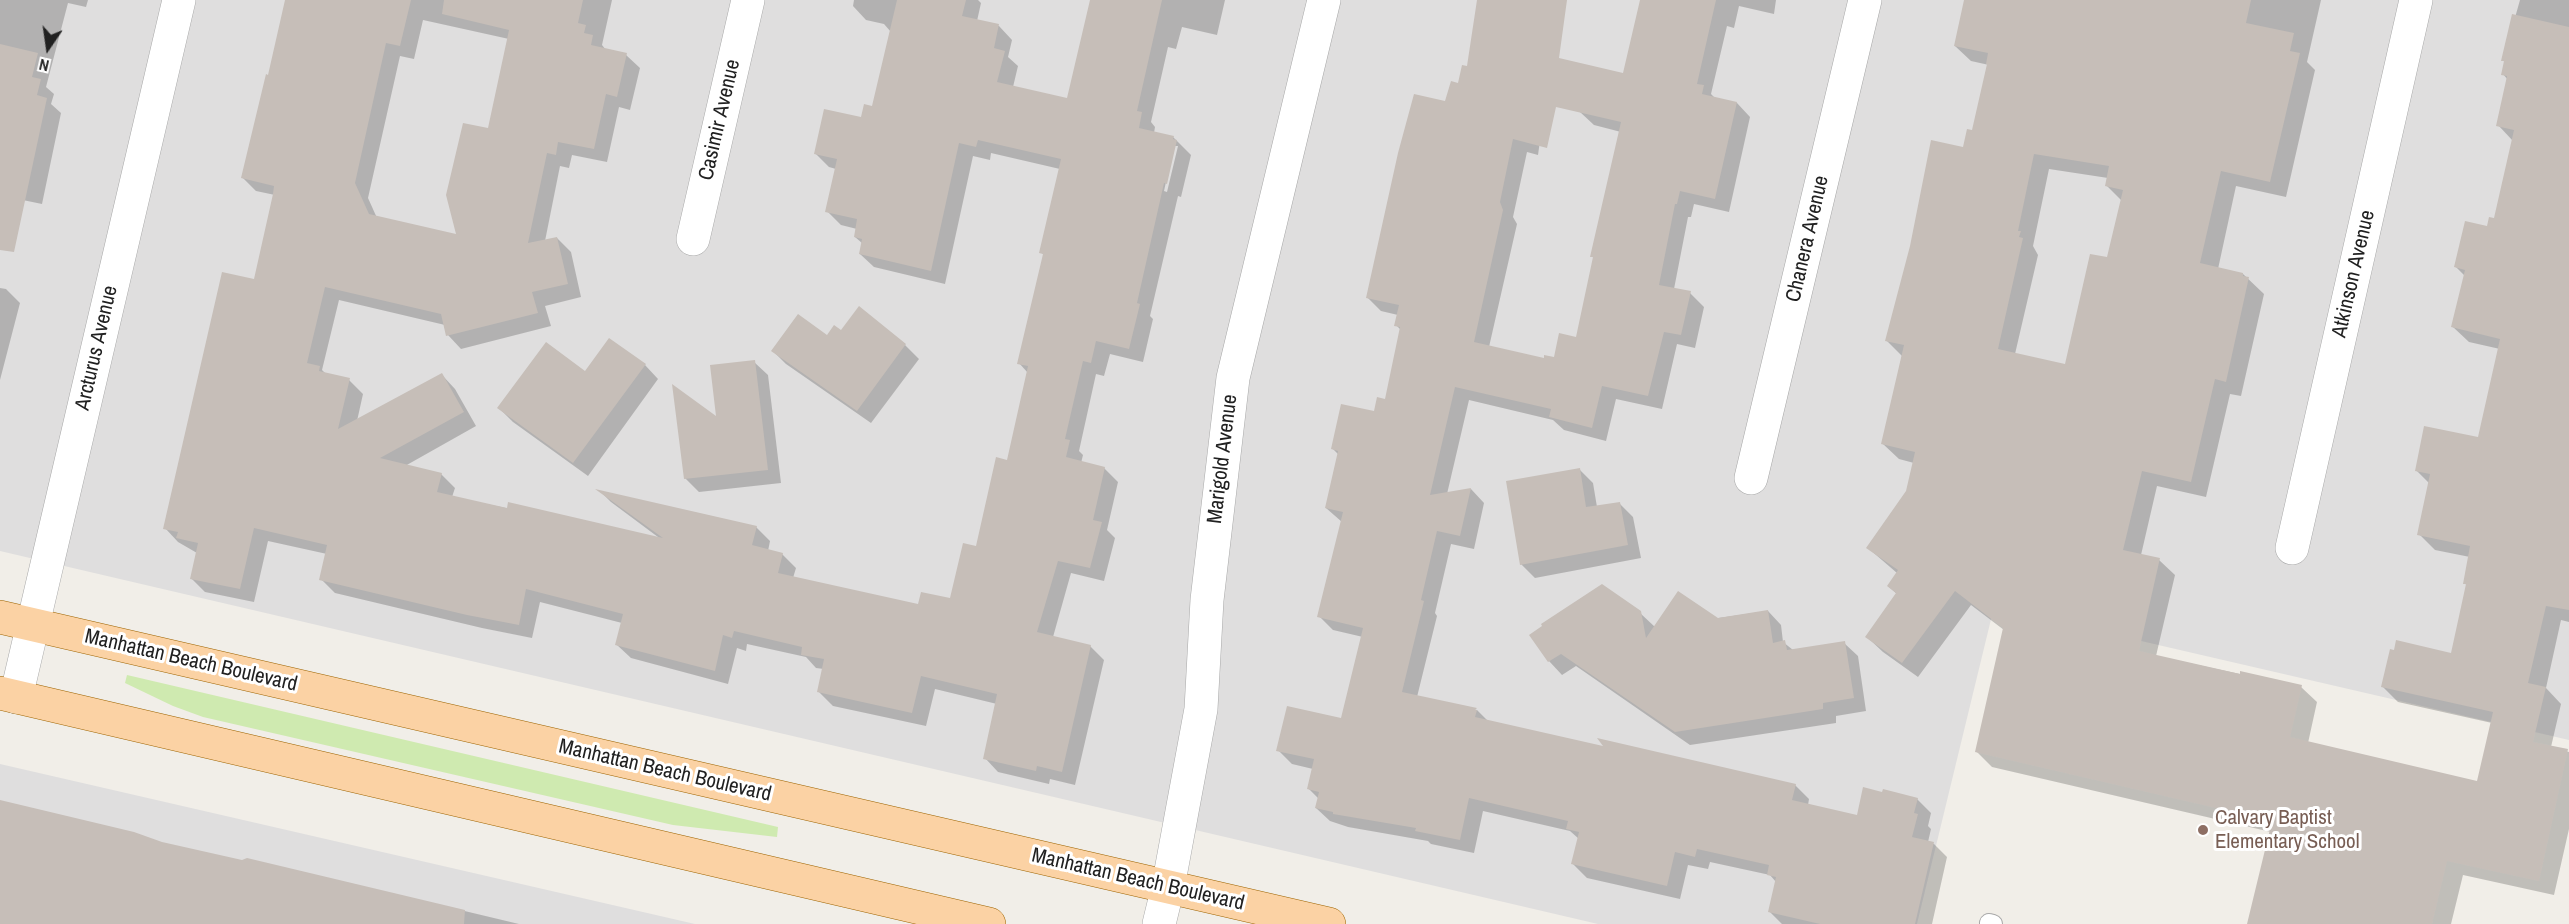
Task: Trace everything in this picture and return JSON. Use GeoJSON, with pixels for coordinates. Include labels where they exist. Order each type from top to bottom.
{"type":"FeatureCollection","features":[{"type":"Feature","properties":{"kind":"main road","name":"Manhattan Beach Boulevard"},"geometry":{"type":"LineString","coordinates":[[0,618],[1329,924]]}},
{"type":"Feature","properties":{"kind":"main road"},"geometry":{"type":"LineString","coordinates":[[8,695],[989,924]]}},
{"type":"Feature","properties":{"kind":"street","name":"Arcturus Avenue"},"geometry":{"type":"LineString","coordinates":[[8,695],[32,624],[179,0]]}},
{"type":"Feature","properties":{"kind":"street","name":"Casimir Avenue"},"geometry":{"type":"LineString","coordinates":[[693,239],[748,0]]}},
{"type":"Feature","properties":{"kind":"street","name":"Marigold Avenue"},"geometry":{"type":"LineString","coordinates":[[1159,924],[1201,709],[1207,600],[1233,378],[1324,0]]}},
{"type":"Feature","properties":{"kind":"street","name":"Chanera Avenue"},"geometry":{"type":"LineString","coordinates":[[1751,478],[1865,0]]}},
{"type":"Feature","properties":{"kind":"street","name":"Atkinson Avenue"},"geometry":{"type":"LineString","coordinates":[[2292,548],[2416,0]]}},
{"type":"Feature","properties":{"kind":"shaded area"},"geometry":{"type":"Polygon","coordinates":[[[0,0],[2569,0],[2569,740],[1994,607],[1917,924],[1598,924],[0,551],[0,0]]]}},
{"type":"Feature","properties":{"kind":"shaded area"},"geometry":{"type":"Polygon","coordinates":[[[0,764],[695,924],[0,924],[0,764]]]}},
{"type":"Feature","properties":{"kind":"green space"},"geometry":{"type":"Polygon","coordinates":[[[127,675],[778,827],[777,837],[673,825],[203,717],[173,706],[125,683],[127,675]]]}},
{"type":"Feature","properties":{"kind":"building"},"geometry":{"type":"Polygon","coordinates":[[[285,0],[411,0],[400,46],[386,43],[355,183],[369,214],[456,234],[446,195],[463,123],[488,128],[509,30],[442,14],[444,0],[583,0],[578,23],[586,25],[584,33],[593,35],[591,45],[627,53],[617,97],[606,94],[594,149],[558,142],[556,155],[547,153],[528,243],[557,237],[568,284],[532,292],[538,313],[446,336],[441,314],[325,287],[307,363],[320,366],[319,371],[350,378],[338,429],[442,373],[464,412],[380,458],[442,473],[437,492],[507,508],[508,502],[663,538],[595,489],[757,526],[752,545],[783,553],[778,573],[918,604],[921,592],[950,598],[963,543],[976,546],[996,457],[1007,460],[1028,366],[1017,364],[1043,254],[1039,253],[1061,159],[978,140],[976,147],[959,143],[931,271],[859,254],[862,239],[854,237],[857,219],[825,212],[837,159],[814,154],[824,109],[861,117],[864,104],[872,106],[897,0],[966,0],[962,16],[999,24],[994,48],[1005,51],[997,82],[1067,98],[1090,0],[1162,0],[1137,111],[1142,112],[1139,128],[1174,136],[1173,139],[1177,140],[1167,184],[1164,183],[1129,349],[1096,341],[1091,363],[1083,361],[1065,439],[1070,440],[1066,457],[1105,467],[1093,520],[1102,522],[1090,568],[1058,561],[1037,632],[1091,645],[1062,772],[1037,766],[1036,771],[983,759],[997,694],[921,676],[912,713],[817,692],[824,659],[801,655],[802,647],[734,631],[732,638],[723,635],[715,671],[615,645],[623,614],[526,589],[519,625],[319,580],[327,545],[254,528],[240,589],[190,579],[198,543],[176,538],[178,532],[163,529],[222,272],[254,279],[274,186],[241,178],[285,0]]]}},
{"type":"Feature","properties":{"kind":"building"},"geometry":{"type":"Polygon","coordinates":[[[1477,0],[1567,0],[1559,58],[1623,73],[1640,0],[1716,0],[1697,84],[1704,85],[1702,94],[1737,102],[1715,199],[1680,191],[1677,204],[1675,204],[1659,285],[1691,291],[1681,335],[1664,332],[1648,396],[1602,386],[1592,428],[1549,417],[1551,409],[1455,387],[1430,495],[1471,488],[1460,536],[1437,531],[1421,600],[1424,601],[1402,692],[1477,708],[1475,717],[1603,746],[1597,738],[1796,784],[1792,800],[1857,815],[1863,787],[1882,792],[1883,789],[1918,798],[1914,813],[1918,814],[1912,837],[1934,842],[1915,924],[1820,924],[1768,912],[1776,877],[1767,875],[1769,865],[1697,849],[1695,857],[1675,852],[1667,886],[1571,864],[1579,832],[1566,829],[1568,821],[1469,798],[1460,840],[1415,831],[1416,828],[1333,814],[1333,812],[1315,808],[1319,792],[1307,789],[1314,759],[1276,751],[1287,706],[1341,718],[1363,628],[1317,617],[1343,512],[1325,508],[1338,451],[1331,449],[1341,404],[1374,411],[1377,397],[1385,399],[1400,327],[1394,326],[1399,305],[1366,298],[1398,153],[1414,94],[1445,101],[1451,81],[1458,83],[1462,65],[1467,66],[1477,0]],[[1556,107],[1547,148],[1513,139],[1500,202],[1503,210],[1474,342],[1544,358],[1544,355],[1554,357],[1559,333],[1576,337],[1593,257],[1590,257],[1621,122],[1556,107]]]}},
{"type":"Feature","properties":{"kind":"building"},"geometry":{"type":"Polygon","coordinates":[[[1964,0],[2251,0],[2246,23],[2294,33],[2290,51],[2300,53],[2270,182],[2221,171],[2200,263],[2243,273],[2243,276],[2249,277],[2226,382],[2215,379],[2191,482],[2142,471],[2123,550],[2160,558],[2139,651],[2240,674],[2240,671],[2302,685],[2290,737],[2477,781],[2493,712],[2381,687],[2390,649],[2394,650],[2396,640],[2451,653],[2466,584],[2463,584],[2470,546],[2417,535],[2430,474],[2415,471],[2424,426],[2478,437],[2500,339],[2451,327],[2465,270],[2454,267],[2465,221],[2487,226],[2489,217],[2494,218],[2514,130],[2496,126],[2507,76],[2501,75],[2504,61],[2501,61],[2512,14],[2569,27],[2569,610],[2546,606],[2528,683],[2546,687],[2533,742],[2568,749],[2539,881],[2447,861],[2432,924],[2247,924],[2272,821],[1975,752],[2003,628],[1955,591],[1902,663],[1865,637],[1896,593],[1887,586],[1898,570],[1866,548],[1906,491],[1915,452],[1881,444],[1904,345],[1885,341],[1910,246],[1931,140],[1963,147],[1967,129],[1972,130],[1987,64],[1988,53],[1954,46],[1964,0]],[[2034,154],[2018,231],[2021,231],[2019,237],[2023,238],[1998,349],[2065,364],[2090,254],[2107,257],[2123,190],[2105,186],[2109,166],[2034,154]]]}},
{"type":"Feature","properties":{"kind":"building"},"geometry":{"type":"Polygon","coordinates":[[[0,44],[38,53],[32,77],[41,79],[37,95],[47,98],[14,252],[0,250],[0,44]]]}},
{"type":"Feature","properties":{"kind":"building"},"geometry":{"type":"Polygon","coordinates":[[[859,306],[906,344],[857,411],[771,351],[798,314],[827,335],[834,325],[841,330],[859,306]]]}},
{"type":"Feature","properties":{"kind":"building"},"geometry":{"type":"Polygon","coordinates":[[[609,338],[646,364],[573,463],[497,408],[546,342],[585,371],[609,338]]]}},
{"type":"Feature","properties":{"kind":"building"},"geometry":{"type":"Polygon","coordinates":[[[755,360],[768,470],[684,479],[672,384],[716,416],[710,365],[755,360]]]}},
{"type":"Feature","properties":{"kind":"building"},"geometry":{"type":"Polygon","coordinates":[[[1580,468],[1586,507],[1620,502],[1628,545],[1520,565],[1506,481],[1580,468]]]}},
{"type":"Feature","properties":{"kind":"building"},"geometry":{"type":"Polygon","coordinates":[[[1602,584],[1641,611],[1646,638],[1678,591],[1718,618],[1768,610],[1773,643],[1785,640],[1787,650],[1845,641],[1854,698],[1823,703],[1823,709],[1675,732],[1561,654],[1548,662],[1529,635],[1542,626],[1541,624],[1602,584]]]}},
{"type":"Feature","properties":{"kind":"building"},"geometry":{"type":"Polygon","coordinates":[[[0,800],[134,832],[162,842],[242,860],[247,858],[465,910],[464,924],[0,924],[0,800]]]}},
{"type":"Feature","properties":{"kind":"place","name":"Calvary Baptist Elementary School"},"geometry":{"type":"Point","coordinates":[2203,830]}}]}
